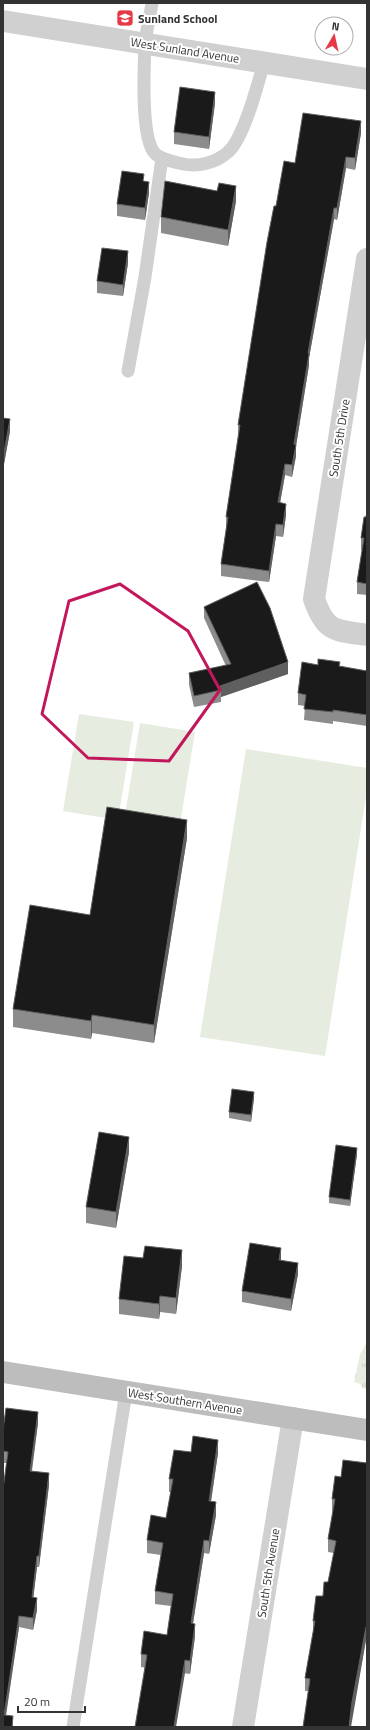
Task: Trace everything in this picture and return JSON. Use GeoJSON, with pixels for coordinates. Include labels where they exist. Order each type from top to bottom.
{"type":"FeatureCollection","features":[{"type":"Feature","properties":{"kind":"main road","name":"West Southern Avenue"},"geometry":{"type":"LineString","coordinates":[[3,1372],[367,1430]]}},
{"type":"Feature","properties":{"kind":"street","name":"West Sunland Avenue"},"geometry":{"type":"LineString","coordinates":[[3,21],[367,79]]}},
{"type":"Feature","properties":{"kind":"street","name":"South 5th Drive"},"geometry":{"type":"LineString","coordinates":[[367,259],[314,599],[320,616],[333,630],[367,635]]}},
{"type":"Feature","properties":{"kind":"street","name":"South 5th Avenue"},"geometry":{"type":"LineString","coordinates":[[243,1727],[293,1418]]}},
{"type":"Feature","properties":{"kind":"lane"},"geometry":{"type":"LineString","coordinates":[[152,3],[146,44],[145,110],[147,134],[153,151],[162,158],[184,164],[208,164],[228,152],[241,132],[264,62]]}},
{"type":"Feature","properties":{"kind":"lane"},"geometry":{"type":"LineString","coordinates":[[128,371],[145,277],[162,158]]}},
{"type":"Feature","properties":{"kind":"lane"},"geometry":{"type":"LineString","coordinates":[[73,1727],[126,1392]]}},
{"type":"Feature","properties":{"kind":"highlighted area"},"geometry":{"type":"Polygon","coordinates":[[[120,584],[188,631],[220,690],[169,761],[88,758],[42,714],[69,601],[120,584]]]}},
{"type":"Feature","properties":{"kind":"green space"},"geometry":{"type":"Polygon","coordinates":[[[79,714],[134,722],[118,820],[63,811],[79,714]]]}},
{"type":"Feature","properties":{"kind":"green space"},"geometry":{"type":"Polygon","coordinates":[[[140,723],[195,732],[179,830],[124,821],[140,723]]]}},
{"type":"Feature","properties":{"kind":"green space"},"geometry":{"type":"Polygon","coordinates":[[[246,749],[367,768],[367,790],[325,1056],[200,1037],[246,749]]]}},
{"type":"Feature","properties":{"kind":"green space"},"geometry":{"type":"Polygon","coordinates":[[[367,1343],[367,1389],[362,1388],[361,1384],[354,1382],[360,1354],[367,1343]]]}},
{"type":"Feature","properties":{"kind":"building"},"geometry":{"type":"Polygon","coordinates":[[[180,87],[215,92],[209,137],[174,132],[180,87]]]}},
{"type":"Feature","properties":{"kind":"building"},"geometry":{"type":"Polygon","coordinates":[[[303,113],[361,121],[355,158],[346,157],[337,208],[334,208],[308,353],[294,444],[296,445],[292,465],[285,464],[278,502],[286,504],[283,525],[276,524],[269,571],[221,564],[228,517],[226,517],[240,425],[238,425],[267,242],[274,206],[276,206],[284,161],[295,163],[303,113]]]}},
{"type":"Feature","properties":{"kind":"building"},"geometry":{"type":"Polygon","coordinates":[[[122,171],[144,174],[143,181],[149,182],[145,208],[117,204],[122,171]]]}},
{"type":"Feature","properties":{"kind":"building"},"geometry":{"type":"Polygon","coordinates":[[[165,181],[217,191],[219,183],[236,186],[228,230],[161,217],[165,181]]]}},
{"type":"Feature","properties":{"kind":"building"},"geometry":{"type":"Polygon","coordinates":[[[102,248],[128,251],[123,285],[97,281],[102,248]]]}},
{"type":"Feature","properties":{"kind":"building"},"geometry":{"type":"Polygon","coordinates":[[[3,418],[10,419],[4,452],[3,452],[3,418]]]}},
{"type":"Feature","properties":{"kind":"building"},"geometry":{"type":"Polygon","coordinates":[[[367,512],[367,584],[357,582],[364,538],[361,538],[364,517],[366,517],[367,512]]]}},
{"type":"Feature","properties":{"kind":"building"},"geometry":{"type":"Polygon","coordinates":[[[257,582],[270,608],[288,662],[220,686],[221,690],[194,696],[189,673],[231,664],[204,607],[257,582]]]}},
{"type":"Feature","properties":{"kind":"building"},"geometry":{"type":"Polygon","coordinates":[[[318,659],[340,662],[339,666],[367,671],[367,715],[333,710],[333,712],[304,709],[306,695],[298,693],[302,662],[318,665],[318,659]]]}},
{"type":"Feature","properties":{"kind":"building"},"geometry":{"type":"Polygon","coordinates":[[[107,807],[187,820],[154,1025],[92,1015],[91,1021],[13,1009],[30,905],[90,915],[107,807]]]}},
{"type":"Feature","properties":{"kind":"building"},"geometry":{"type":"Polygon","coordinates":[[[232,1089],[254,1092],[251,1115],[229,1112],[232,1089]]]}},
{"type":"Feature","properties":{"kind":"building"},"geometry":{"type":"Polygon","coordinates":[[[99,1132],[129,1137],[116,1212],[86,1207],[99,1132]]]}},
{"type":"Feature","properties":{"kind":"building"},"geometry":{"type":"Polygon","coordinates":[[[336,1145],[357,1148],[350,1200],[329,1197],[336,1145]]]}},
{"type":"Feature","properties":{"kind":"building"},"geometry":{"type":"Polygon","coordinates":[[[250,1243],[281,1248],[279,1260],[298,1263],[291,1299],[242,1291],[250,1243]]]}},
{"type":"Feature","properties":{"kind":"building"},"geometry":{"type":"Polygon","coordinates":[[[145,1246],[182,1250],[176,1298],[160,1296],[159,1304],[119,1299],[124,1256],[143,1258],[145,1246]]]}},
{"type":"Feature","properties":{"kind":"building"},"geometry":{"type":"Polygon","coordinates":[[[6,1408],[38,1412],[30,1471],[49,1473],[39,1556],[37,1556],[32,1597],[37,1598],[33,1618],[19,1616],[4,1715],[13,1716],[12,1727],[3,1727],[3,1489],[8,1452],[3,1451],[3,1430],[6,1408]]]}},
{"type":"Feature","properties":{"kind":"building"},"geometry":{"type":"Polygon","coordinates":[[[193,1436],[218,1440],[209,1501],[216,1502],[209,1541],[204,1540],[191,1623],[195,1624],[190,1661],[185,1660],[174,1727],[135,1727],[147,1655],[141,1654],[144,1631],[167,1635],[173,1594],[155,1591],[163,1543],[147,1540],[151,1515],[166,1518],[173,1479],[169,1479],[174,1450],[191,1452],[193,1436]]]}},
{"type":"Feature","properties":{"kind":"building"},"geometry":{"type":"Polygon","coordinates":[[[343,1460],[367,1463],[367,1627],[352,1702],[349,1727],[303,1727],[310,1679],[305,1678],[315,1621],[313,1621],[316,1596],[323,1596],[324,1582],[328,1582],[336,1541],[328,1539],[335,1499],[332,1499],[335,1476],[341,1477],[343,1460]]]}},
{"type":"Feature","properties":{"kind":"place","name":"Sunland School"},"geometry":{"type":"Point","coordinates":[125,18]}}]}
